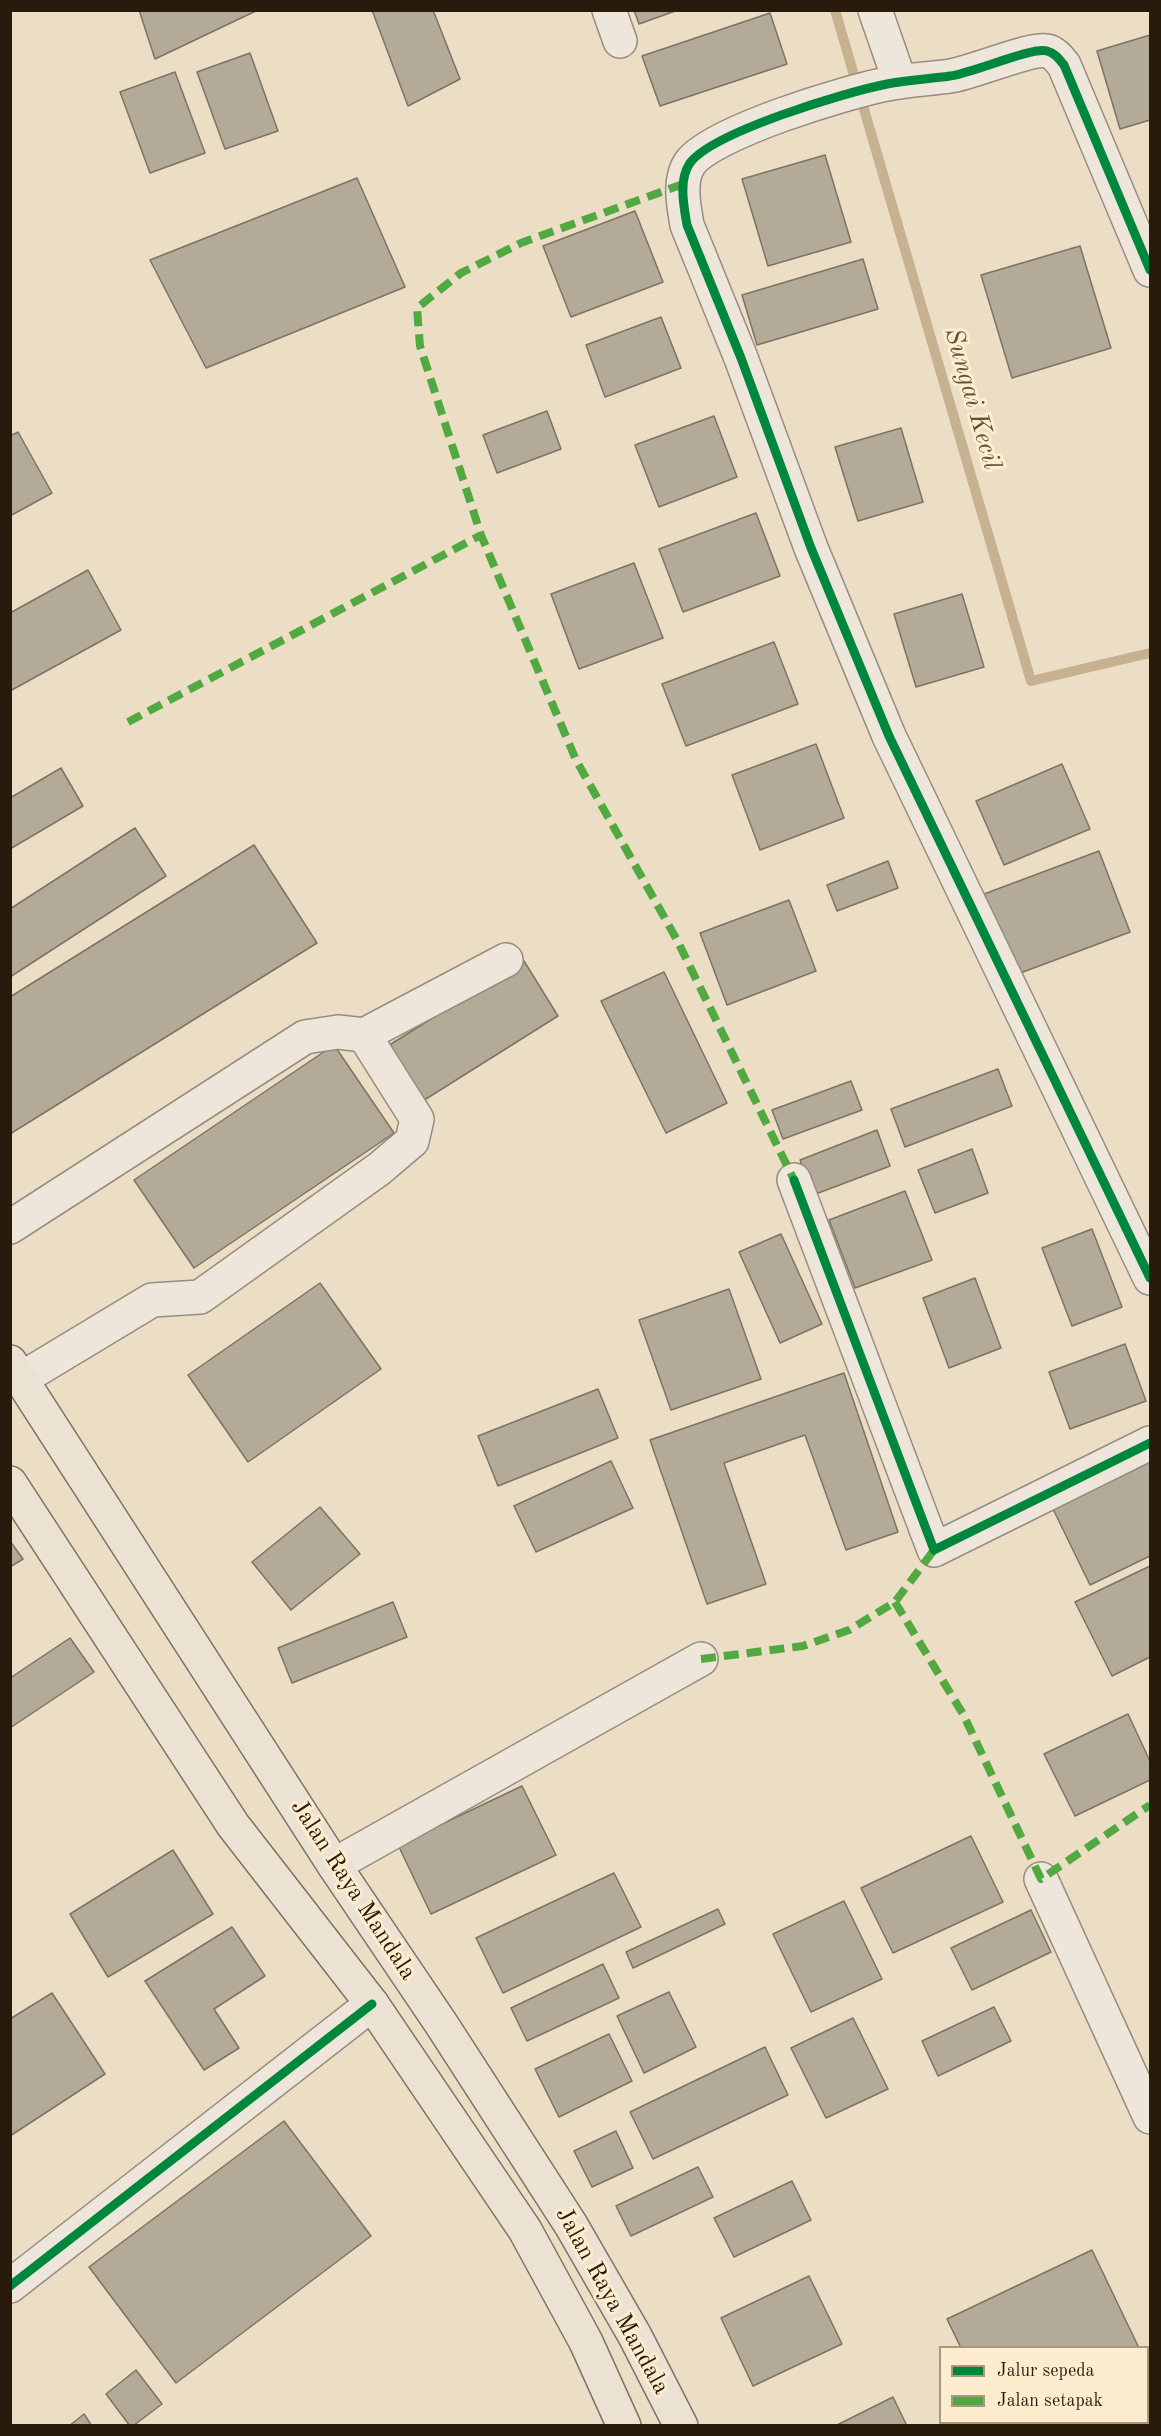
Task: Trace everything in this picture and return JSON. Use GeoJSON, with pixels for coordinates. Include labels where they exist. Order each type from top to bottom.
{"type":"FeatureCollection","features":[{"type":"Feature","properties":{"kind":"highway","name":"Jalan Raya Mandala"},"geometry":{"type":"LineString","coordinates":[[16,1370],[334,1865],[442,2025],[571,2225],[635,2336],[681,2426]]}},
{"type":"Feature","properties":{"kind":"highway","name":"Jalan Raya Mandala"},"geometry":{"type":"LineString","coordinates":[[10,1483],[233,1825],[372,2004],[525,2230],[586,2342],[624,2426]]}},
{"type":"Feature","properties":{"kind":"street"},"geometry":{"type":"LineString","coordinates":[[609,10],[620,41]]}},
{"type":"Feature","properties":{"kind":"street"},"geometry":{"type":"LineString","coordinates":[[875,10],[893,83]]}},
{"type":"Feature","properties":{"kind":"street"},"geometry":{"type":"LineString","coordinates":[[1150,270],[1064,65],[1052,53],[1041,50],[962,75],[893,83],[771,119],[700,152],[688,165],[683,184],[683,205],[687,225],[741,358],[811,548],[889,736],[1150,1278]]}},
{"type":"Feature","properties":{"kind":"street"},"geometry":{"type":"LineString","coordinates":[[10,1227],[305,1037],[338,1032],[364,1035],[506,960]]}},
{"type":"Feature","properties":{"kind":"street"},"geometry":{"type":"LineString","coordinates":[[16,1370],[152,1300],[200,1297],[379,1169],[412,1141],[417,1119],[364,1035]]}},
{"type":"Feature","properties":{"kind":"street"},"geometry":{"type":"LineString","coordinates":[[794,1180],[934,1550],[1150,1443]]}},
{"type":"Feature","properties":{"kind":"street"},"geometry":{"type":"LineString","coordinates":[[334,1865],[701,1659]]}},
{"type":"Feature","properties":{"kind":"street"},"geometry":{"type":"LineString","coordinates":[[1041,1879],[1150,2117]]}},
{"type":"Feature","properties":{"kind":"street"},"geometry":{"type":"LineString","coordinates":[[10,2286],[372,2004]]}},
{"type":"Feature","properties":{"kind":"building"},"geometry":{"type":"Polygon","coordinates":[[[139,10],[258,10],[155,59],[139,10]]]}},
{"type":"Feature","properties":{"kind":"building"},"geometry":{"type":"Polygon","coordinates":[[[372,10],[433,10],[460,79],[408,106],[372,10]]]}},
{"type":"Feature","properties":{"kind":"building"},"geometry":{"type":"Polygon","coordinates":[[[634,10],[678,10],[639,24],[634,10]]]}},
{"type":"Feature","properties":{"kind":"building"},"geometry":{"type":"Polygon","coordinates":[[[770,13],[787,64],[660,106],[642,56],[770,13]]]}},
{"type":"Feature","properties":{"kind":"building"},"geometry":{"type":"Polygon","coordinates":[[[1150,35],[1150,120],[1120,129],[1097,51],[1150,35]]]}},
{"type":"Feature","properties":{"kind":"building"},"geometry":{"type":"Polygon","coordinates":[[[250,53],[278,131],[225,149],[197,72],[250,53]]]}},
{"type":"Feature","properties":{"kind":"building"},"geometry":{"type":"Polygon","coordinates":[[[175,72],[205,153],[150,173],[120,92],[175,72]]]}},
{"type":"Feature","properties":{"kind":"building"},"geometry":{"type":"Polygon","coordinates":[[[825,155],[851,242],[768,266],[742,179],[825,155]]]}},
{"type":"Feature","properties":{"kind":"building"},"geometry":{"type":"Polygon","coordinates":[[[357,178],[405,287],[206,368],[150,260],[357,178]]]}},
{"type":"Feature","properties":{"kind":"building"},"geometry":{"type":"Polygon","coordinates":[[[635,211],[663,282],[571,317],[543,246],[635,211]]]}},
{"type":"Feature","properties":{"kind":"building"},"geometry":{"type":"Polygon","coordinates":[[[1080,246],[1111,348],[1012,378],[981,275],[1080,246]]]}},
{"type":"Feature","properties":{"kind":"building"},"geometry":{"type":"Polygon","coordinates":[[[863,259],[878,309],[757,345],[742,295],[863,259]]]}},
{"type":"Feature","properties":{"kind":"building"},"geometry":{"type":"Polygon","coordinates":[[[661,317],[681,368],[605,397],[586,345],[661,317]]]}},
{"type":"Feature","properties":{"kind":"building"},"geometry":{"type":"Polygon","coordinates":[[[547,411],[561,449],[497,473],[483,435],[547,411]]]}},
{"type":"Feature","properties":{"kind":"building"},"geometry":{"type":"Polygon","coordinates":[[[714,416],[737,477],[659,507],[635,445],[714,416]]]}},
{"type":"Feature","properties":{"kind":"building"},"geometry":{"type":"Polygon","coordinates":[[[901,428],[923,502],[858,521],[835,447],[901,428]]]}},
{"type":"Feature","properties":{"kind":"building"},"geometry":{"type":"Polygon","coordinates":[[[18,432],[52,493],[10,516],[10,436],[18,432]]]}},
{"type":"Feature","properties":{"kind":"building"},"geometry":{"type":"Polygon","coordinates":[[[756,513],[780,576],[683,612],[659,549],[756,513]]]}},
{"type":"Feature","properties":{"kind":"building"},"geometry":{"type":"Polygon","coordinates":[[[634,563],[663,638],[579,669],[551,594],[634,563]]]}},
{"type":"Feature","properties":{"kind":"building"},"geometry":{"type":"Polygon","coordinates":[[[88,570],[121,630],[10,691],[10,613],[88,570]]]}},
{"type":"Feature","properties":{"kind":"building"},"geometry":{"type":"Polygon","coordinates":[[[962,594],[984,667],[916,687],[894,614],[962,594]]]}},
{"type":"Feature","properties":{"kind":"building"},"geometry":{"type":"Polygon","coordinates":[[[774,642],[798,704],[686,746],[662,684],[774,642]]]}},
{"type":"Feature","properties":{"kind":"building"},"geometry":{"type":"Polygon","coordinates":[[[816,744],[844,818],[760,850],[732,775],[816,744]]]}},
{"type":"Feature","properties":{"kind":"building"},"geometry":{"type":"Polygon","coordinates":[[[1062,764],[1090,829],[1004,865],[976,801],[1062,764]]]}},
{"type":"Feature","properties":{"kind":"building"},"geometry":{"type":"Polygon","coordinates":[[[61,768],[83,806],[10,849],[10,798],[61,768]]]}},
{"type":"Feature","properties":{"kind":"building"},"geometry":{"type":"Polygon","coordinates":[[[135,828],[166,876],[10,977],[10,909],[135,828]]]}},
{"type":"Feature","properties":{"kind":"building"},"geometry":{"type":"Polygon","coordinates":[[[254,845],[317,943],[10,1134],[10,997],[254,845]]]}},
{"type":"Feature","properties":{"kind":"building"},"geometry":{"type":"Polygon","coordinates":[[[1099,851],[1130,932],[1015,975],[984,894],[1099,851]]]}},
{"type":"Feature","properties":{"kind":"building"},"geometry":{"type":"Polygon","coordinates":[[[888,861],[898,888],[837,911],[827,885],[888,861]]]}},
{"type":"Feature","properties":{"kind":"building"},"geometry":{"type":"Polygon","coordinates":[[[789,900],[816,971],[727,1005],[700,933],[789,900]]]}},
{"type":"Feature","properties":{"kind":"building"},"geometry":{"type":"Polygon","coordinates":[[[524,961],[558,1016],[418,1104],[383,1049],[524,961]]]}},
{"type":"Feature","properties":{"kind":"building"},"geometry":{"type":"Polygon","coordinates":[[[664,972],[727,1103],[666,1133],[601,1001],[664,972]]]}},
{"type":"Feature","properties":{"kind":"building"},"geometry":{"type":"Polygon","coordinates":[[[334,1045],[394,1133],[194,1268],[134,1180],[334,1045]]]}},
{"type":"Feature","properties":{"kind":"building"},"geometry":{"type":"Polygon","coordinates":[[[998,1069],[1012,1106],[905,1147],[891,1109],[998,1069]]]}},
{"type":"Feature","properties":{"kind":"building"},"geometry":{"type":"Polygon","coordinates":[[[851,1081],[862,1110],[783,1139],[772,1110],[851,1081]]]}},
{"type":"Feature","properties":{"kind":"building"},"geometry":{"type":"Polygon","coordinates":[[[877,1130],[890,1166],[813,1195],[800,1160],[877,1130]]]}},
{"type":"Feature","properties":{"kind":"building"},"geometry":{"type":"Polygon","coordinates":[[[972,1149],[988,1193],[935,1213],[918,1170],[972,1149]]]}},
{"type":"Feature","properties":{"kind":"building"},"geometry":{"type":"Polygon","coordinates":[[[905,1191],[932,1260],[855,1288],[829,1220],[905,1191]]]}},
{"type":"Feature","properties":{"kind":"building"},"geometry":{"type":"Polygon","coordinates":[[[1092,1229],[1122,1307],[1072,1326],[1042,1248],[1092,1229]]]}},
{"type":"Feature","properties":{"kind":"building"},"geometry":{"type":"Polygon","coordinates":[[[781,1234],[822,1324],[780,1343],[739,1252],[781,1234]]]}},
{"type":"Feature","properties":{"kind":"building"},"geometry":{"type":"Polygon","coordinates":[[[975,1278],[1001,1348],[949,1368],[923,1298],[975,1278]]]}},
{"type":"Feature","properties":{"kind":"building"},"geometry":{"type":"Polygon","coordinates":[[[320,1283],[381,1369],[248,1462],[188,1375],[320,1283]]]}},
{"type":"Feature","properties":{"kind":"building"},"geometry":{"type":"Polygon","coordinates":[[[729,1289],[761,1379],[671,1410],[639,1320],[729,1289]]]}},
{"type":"Feature","properties":{"kind":"building"},"geometry":{"type":"Polygon","coordinates":[[[1125,1344],[1146,1401],[1070,1429],[1049,1372],[1125,1344]]]}},
{"type":"Feature","properties":{"kind":"building"},"geometry":{"type":"Polygon","coordinates":[[[844,1373],[898,1532],[846,1550],[805,1435],[724,1463],[766,1584],[707,1604],[650,1440],[844,1373]]]}},
{"type":"Feature","properties":{"kind":"building"},"geometry":{"type":"Polygon","coordinates":[[[598,1389],[618,1438],[498,1486],[478,1436],[598,1389]]]}},
{"type":"Feature","properties":{"kind":"building"},"geometry":{"type":"Polygon","coordinates":[[[611,1461],[633,1508],[536,1552],[514,1506],[611,1461]]]}},
{"type":"Feature","properties":{"kind":"building"},"geometry":{"type":"Polygon","coordinates":[[[1150,1462],[1150,1556],[1090,1585],[1053,1509],[1150,1462]]]}},
{"type":"Feature","properties":{"kind":"building"},"geometry":{"type":"Polygon","coordinates":[[[320,1507],[360,1554],[291,1610],[252,1562],[320,1507]]]}},
{"type":"Feature","properties":{"kind":"building"},"geometry":{"type":"Polygon","coordinates":[[[10,1541],[23,1559],[10,1567],[10,1541]]]}},
{"type":"Feature","properties":{"kind":"building"},"geometry":{"type":"Polygon","coordinates":[[[1150,1566],[1150,1657],[1112,1676],[1075,1602],[1150,1566]]]}},
{"type":"Feature","properties":{"kind":"building"},"geometry":{"type":"Polygon","coordinates":[[[393,1602],[407,1637],[292,1683],[278,1648],[393,1602]]]}},
{"type":"Feature","properties":{"kind":"building"},"geometry":{"type":"Polygon","coordinates":[[[70,1638],[94,1672],[10,1728],[10,1678],[70,1638]]]}},
{"type":"Feature","properties":{"kind":"building"},"geometry":{"type":"Polygon","coordinates":[[[1128,1714],[1150,1761],[1150,1780],[1075,1816],[1044,1754],[1128,1714]]]}},
{"type":"Feature","properties":{"kind":"building"},"geometry":{"type":"Polygon","coordinates":[[[522,1786],[556,1855],[431,1914],[398,1845],[522,1786]]]}},
{"type":"Feature","properties":{"kind":"building"},"geometry":{"type":"Polygon","coordinates":[[[971,1836],[1003,1902],[893,1953],[861,1888],[971,1836]]]}},
{"type":"Feature","properties":{"kind":"building"},"geometry":{"type":"Polygon","coordinates":[[[173,1850],[213,1914],[108,1977],[70,1914],[173,1850]]]}},
{"type":"Feature","properties":{"kind":"building"},"geometry":{"type":"Polygon","coordinates":[[[614,1873],[641,1927],[503,1993],[476,1938],[614,1873]]]}},
{"type":"Feature","properties":{"kind":"building"},"geometry":{"type":"Polygon","coordinates":[[[844,1901],[882,1979],[811,2012],[773,1934],[844,1901]]]}},
{"type":"Feature","properties":{"kind":"building"},"geometry":{"type":"Polygon","coordinates":[[[718,1909],[725,1924],[633,1968],[626,1952],[718,1909]]]}},
{"type":"Feature","properties":{"kind":"building"},"geometry":{"type":"Polygon","coordinates":[[[1031,1910],[1051,1952],[972,1990],[951,1948],[1031,1910]]]}},
{"type":"Feature","properties":{"kind":"building"},"geometry":{"type":"Polygon","coordinates":[[[232,1927],[265,1976],[214,2009],[239,2048],[204,2070],[145,1981],[232,1927]]]}},
{"type":"Feature","properties":{"kind":"building"},"geometry":{"type":"Polygon","coordinates":[[[603,1964],[619,1998],[527,2041],[511,2008],[603,1964]]]}},
{"type":"Feature","properties":{"kind":"building"},"geometry":{"type":"Polygon","coordinates":[[[669,1992],[696,2047],[644,2073],[617,2016],[669,1992]]]}},
{"type":"Feature","properties":{"kind":"building"},"geometry":{"type":"Polygon","coordinates":[[[52,1993],[105,2074],[10,2136],[10,2019],[52,1993]]]}},
{"type":"Feature","properties":{"kind":"building"},"geometry":{"type":"Polygon","coordinates":[[[994,2007],[1011,2041],[938,2076],[922,2041],[994,2007]]]}},
{"type":"Feature","properties":{"kind":"building"},"geometry":{"type":"Polygon","coordinates":[[[853,2018],[888,2089],[826,2118],[791,2048],[853,2018]]]}},
{"type":"Feature","properties":{"kind":"building"},"geometry":{"type":"Polygon","coordinates":[[[609,2034],[632,2081],[559,2117],[535,2069],[609,2034]]]}},
{"type":"Feature","properties":{"kind":"building"},"geometry":{"type":"Polygon","coordinates":[[[765,2047],[788,2095],[653,2159],[630,2112],[765,2047]]]}},
{"type":"Feature","properties":{"kind":"building"},"geometry":{"type":"Polygon","coordinates":[[[284,2121],[371,2236],[176,2383],[89,2267],[284,2121]]]}},
{"type":"Feature","properties":{"kind":"building"},"geometry":{"type":"Polygon","coordinates":[[[616,2131],[633,2168],[592,2187],[574,2151],[616,2131]]]}},
{"type":"Feature","properties":{"kind":"building"},"geometry":{"type":"Polygon","coordinates":[[[698,2167],[713,2197],[631,2236],[616,2206],[698,2167]]]}},
{"type":"Feature","properties":{"kind":"building"},"geometry":{"type":"Polygon","coordinates":[[[792,2181],[811,2220],[734,2257],[714,2218],[792,2181]]]}},
{"type":"Feature","properties":{"kind":"building"},"geometry":{"type":"Polygon","coordinates":[[[1092,2250],[1138,2346],[960,2346],[947,2319],[1092,2250]]]}},
{"type":"Feature","properties":{"kind":"building"},"geometry":{"type":"Polygon","coordinates":[[[809,2276],[842,2344],[753,2386],[721,2318],[809,2276]]]}},
{"type":"Feature","properties":{"kind":"building"},"geometry":{"type":"Polygon","coordinates":[[[1149,2368],[1150,2371],[1149,2412],[1149,2368]]]}},
{"type":"Feature","properties":{"kind":"building"},"geometry":{"type":"Polygon","coordinates":[[[136,2370],[162,2404],[130,2426],[106,2394],[136,2370]]]}},
{"type":"Feature","properties":{"kind":"building"},"geometry":{"type":"Polygon","coordinates":[[[893,2397],[907,2426],[835,2426],[893,2397]]]}},
{"type":"Feature","properties":{"kind":"building"},"geometry":{"type":"Polygon","coordinates":[[[84,2414],[92,2426],[69,2426],[84,2414]]]}},
{"type":"Feature","properties":{"kind":"building"},"geometry":{"type":"Polygon","coordinates":[[[998,2424],[1124,2424],[1121,2426],[998,2426],[998,2424]]]}},
{"type":"Feature","properties":{"kind":"waterway","name":"Sungai Kecil"},"geometry":{"type":"LineString","coordinates":[[835,10],[1031,681],[1150,653]]}},
{"type":"Feature","properties":{"kind":"marked path"},"geometry":{"type":"LineString","coordinates":[[683,184],[521,243],[461,273],[417,308],[420,346],[481,535],[576,760],[677,940],[794,1180]]}},
{"type":"Feature","properties":{"kind":"marked path"},"geometry":{"type":"LineString","coordinates":[[128,722],[481,535]]}},
{"type":"Feature","properties":{"kind":"marked path"},"geometry":{"type":"LineString","coordinates":[[701,1659],[803,1646],[849,1630],[895,1602],[934,1550]]}},
{"type":"Feature","properties":{"kind":"marked path"},"geometry":{"type":"LineString","coordinates":[[895,1602],[963,1714],[1041,1879],[1150,1805]]}},
{"type":"Feature","properties":{"kind":"cycle path"},"geometry":{"type":"LineString","coordinates":[[1150,270],[1064,65],[1055,55],[1047,51],[1028,53],[960,74],[868,88],[813,104],[752,126],[703,151],[690,163],[684,177],[683,194],[687,225],[741,358],[811,548],[889,736],[1150,1278]]}},
{"type":"Feature","properties":{"kind":"cycle path"},"geometry":{"type":"LineString","coordinates":[[794,1180],[934,1550],[1150,1443]]}},
{"type":"Feature","properties":{"kind":"cycle path"},"geometry":{"type":"LineString","coordinates":[[10,2286],[372,2004]]}}]}
